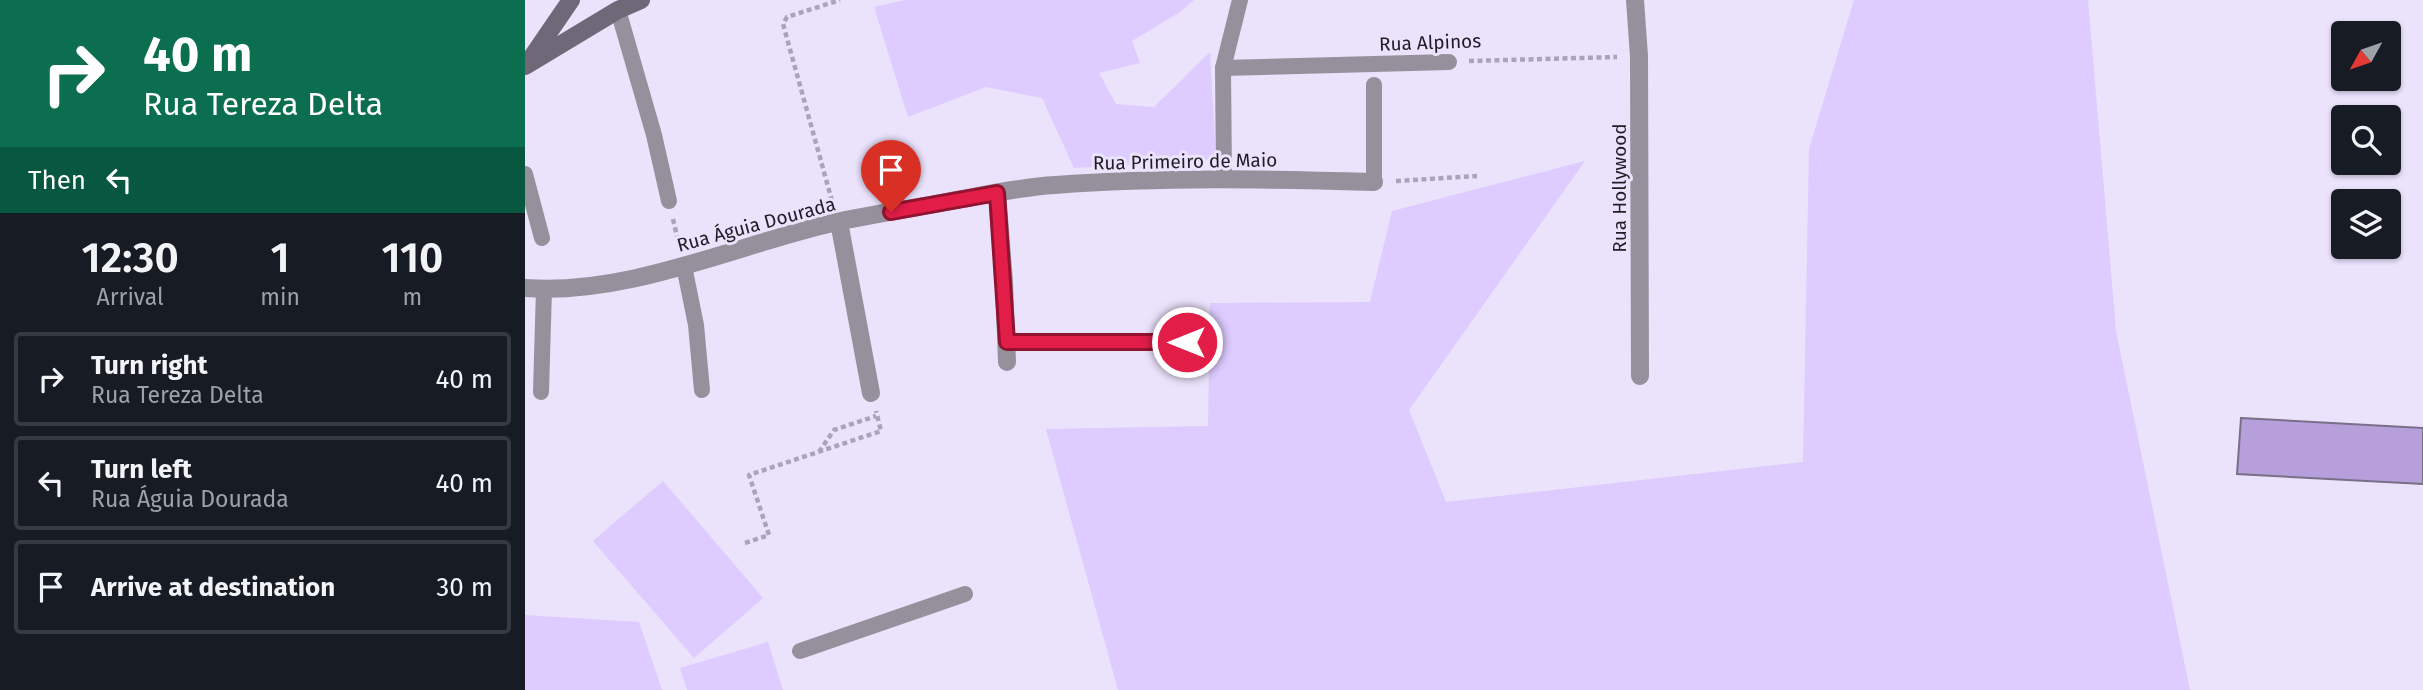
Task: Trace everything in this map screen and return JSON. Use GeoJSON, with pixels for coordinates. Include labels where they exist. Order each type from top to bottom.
{"type":"FeatureCollection","features":[{"type":"Feature","properties":{"kind":"street"},"geometry":{"type":"LineString","coordinates":[[525,66],[571,0]]}},
{"type":"Feature","properties":{"kind":"street"},"geometry":{"type":"LineString","coordinates":[[525,66],[611,5],[641,0]]}},
{"type":"Feature","properties":{"kind":"street","name":"Rua Hollywood"},"geometry":{"type":"LineString","coordinates":[[1635,0],[1639,56],[1640,376]]}},
{"type":"Feature","properties":{"kind":"street","name":"Rua Primeiro de Maio"},"geometry":{"type":"LineString","coordinates":[[997,193],[1053,185],[1224,178],[1374,182]]}},
{"type":"Feature","properties":{"kind":"street"},"geometry":{"type":"LineString","coordinates":[[997,193],[1007,362]]}},
{"type":"Feature","properties":{"kind":"street","name":"Rua Águia Dourada"},"geometry":{"type":"LineString","coordinates":[[525,288],[544,289],[604,282],[684,266],[839,222],[997,193]]}},
{"type":"Feature","properties":{"kind":"street"},"geometry":{"type":"LineString","coordinates":[[839,222],[871,393]]}},
{"type":"Feature","properties":{"kind":"lane"},"geometry":{"type":"LineString","coordinates":[[1224,178],[1223,68],[1240,0]]}},
{"type":"Feature","properties":{"kind":"lane"},"geometry":{"type":"LineString","coordinates":[[611,5],[654,135],[669,201]]}},
{"type":"Feature","properties":{"kind":"lane","name":"Rua Alpinos"},"geometry":{"type":"LineString","coordinates":[[1223,68],[1449,62]]}},
{"type":"Feature","properties":{"kind":"lane"},"geometry":{"type":"LineString","coordinates":[[1374,85],[1374,182]]}},
{"type":"Feature","properties":{"kind":"lane"},"geometry":{"type":"LineString","coordinates":[[525,174],[542,238]]}},
{"type":"Feature","properties":{"kind":"lane"},"geometry":{"type":"LineString","coordinates":[[684,266],[696,326],[702,390]]}},
{"type":"Feature","properties":{"kind":"lane"},"geometry":{"type":"LineString","coordinates":[[541,392],[544,289]]}},
{"type":"Feature","properties":{"kind":"lane"},"geometry":{"type":"LineString","coordinates":[[1007,342],[1187,342]]}},
{"type":"Feature","properties":{"kind":"lane"},"geometry":{"type":"LineString","coordinates":[[800,651],[965,594]]}},
{"type":"Feature","properties":{"kind":"path"},"geometry":{"type":"LineString","coordinates":[[839,222],[783,24],[787,17],[840,0]]}},
{"type":"Feature","properties":{"kind":"path","name":"Rua Alpinos"},"geometry":{"type":"LineString","coordinates":[[1449,62],[1639,56]]}},
{"type":"Feature","properties":{"kind":"path"},"geometry":{"type":"LineString","coordinates":[[1374,182],[1477,176]]}},
{"type":"Feature","properties":{"kind":"path"},"geometry":{"type":"LineString","coordinates":[[669,201],[684,266]]}},
{"type":"Feature","properties":{"kind":"path"},"geometry":{"type":"LineString","coordinates":[[745,543],[769,535],[749,475],[819,452],[881,431],[877,416],[834,430],[819,452]]}},
{"type":"Feature","properties":{"kind":"shaded area"},"geometry":{"type":"Polygon","coordinates":[[[905,0],[1194,0],[1180,12],[1132,41],[1140,63],[1099,73],[1116,104],[1154,107],[1210,52],[1216,159],[1074,168],[1042,98],[986,87],[908,117],[874,7],[905,0]]]}},
{"type":"Feature","properties":{"kind":"shaded area"},"geometry":{"type":"Polygon","coordinates":[[[1854,0],[2088,0],[2116,331],[2190,690],[1118,690],[1046,429],[1208,426],[1210,303],[1370,302],[1392,211],[1585,161],[1409,410],[1446,502],[1803,462],[1809,149],[1854,0]]]}},
{"type":"Feature","properties":{"kind":"shaded area"},"geometry":{"type":"Polygon","coordinates":[[[663,481],[763,598],[694,658],[593,541],[663,481]]]}},
{"type":"Feature","properties":{"kind":"shaded area"},"geometry":{"type":"Polygon","coordinates":[[[525,615],[639,622],[662,690],[525,690],[525,615]]]}},
{"type":"Feature","properties":{"kind":"shaded area"},"geometry":{"type":"Polygon","coordinates":[[[768,642],[783,690],[687,690],[680,668],[768,642]]]}},
{"type":"Feature","properties":{"kind":"building"},"geometry":{"type":"Polygon","coordinates":[[[2241,418],[2423,428],[2423,484],[2237,474],[2241,418]]]}},
{"type":"Feature","properties":{"kind":"route"},"geometry":{"type":"LineString","coordinates":[[891,212],[997,193],[1007,342],[1187,342]]}}]}
